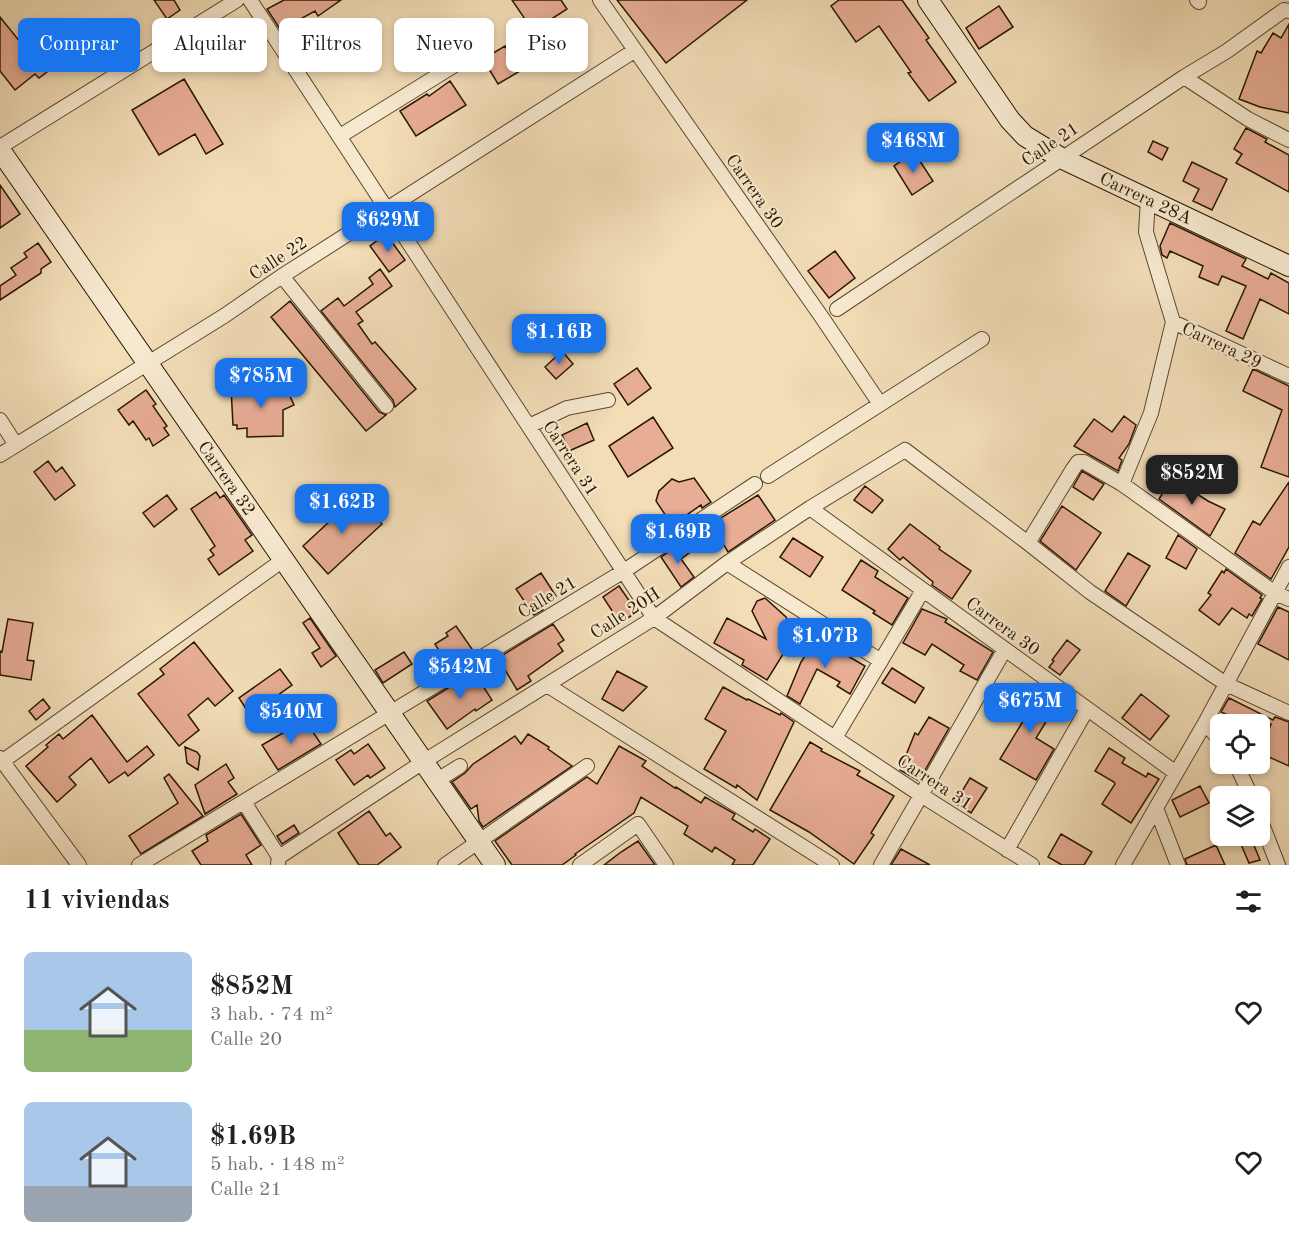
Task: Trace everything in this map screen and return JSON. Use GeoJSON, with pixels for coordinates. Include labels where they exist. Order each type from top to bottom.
{"type":"FeatureCollection","features":[{"type":"Feature","properties":{"kind":"street"},"geometry":{"type":"LineString","coordinates":[[0,149],[237,0]]}},
{"type":"Feature","properties":{"kind":"street","name":"Carrera 31"},"geometry":{"type":"LineString","coordinates":[[250,0],[654,618],[921,795],[1032,865]]}},
{"type":"Feature","properties":{"kind":"street","name":"Carrera 30"},"geometry":{"type":"LineString","coordinates":[[600,0],[880,404]]}},
{"type":"Feature","properties":{"kind":"street","name":"Carrera 28A"},"geometry":{"type":"LineString","coordinates":[[928,0],[1010,120],[1025,136],[1061,158],[1289,266]]}},
{"type":"Feature","properties":{"kind":"street","name":"Calle 21"},"geometry":{"type":"LineString","coordinates":[[837,309],[1286,10]]}},
{"type":"Feature","properties":{"kind":"street","name":"Calle 22"},"geometry":{"type":"LineString","coordinates":[[0,455],[224,316],[282,276],[634,51]]}},
{"type":"Feature","properties":{"kind":"street"},"geometry":{"type":"LineString","coordinates":[[340,136],[444,72]]}},
{"type":"Feature","properties":{"kind":"street"},"geometry":{"type":"LineString","coordinates":[[1184,77],[1248,119],[1289,140]]}},
{"type":"Feature","properties":{"kind":"street","name":"Carrera 32"},"geometry":{"type":"LineString","coordinates":[[0,149],[495,865]]}},
{"type":"Feature","properties":{"kind":"street","name":"Carrera 29"},"geometry":{"type":"LineString","coordinates":[[1148,199],[1146,232],[1173,322],[1289,376]]}},
{"type":"Feature","properties":{"kind":"street"},"geometry":{"type":"LineString","coordinates":[[282,276],[386,406]]}},
{"type":"Feature","properties":{"kind":"street"},"geometry":{"type":"LineString","coordinates":[[1122,484],[1151,413],[1173,322]]}},
{"type":"Feature","properties":{"kind":"street"},"geometry":{"type":"LineString","coordinates":[[768,476],[982,339]]}},
{"type":"Feature","properties":{"kind":"street"},"geometry":{"type":"LineString","coordinates":[[529,426],[567,408],[608,400]]}},
{"type":"Feature","properties":{"kind":"street"},"geometry":{"type":"LineString","coordinates":[[0,420],[16,445]]}},
{"type":"Feature","properties":{"kind":"street","name":"Calle 20H"},"geometry":{"type":"LineString","coordinates":[[278,861],[423,762],[654,618],[727,563],[810,508],[905,450],[1028,543]]}},
{"type":"Feature","properties":{"kind":"street"},"geometry":{"type":"LineString","coordinates":[[1289,599],[1275,593],[1122,484],[1084,462],[1078,462],[1028,543],[1090,592],[1226,684],[1289,713]]}},
{"type":"Feature","properties":{"kind":"street","name":"Calle 21"},"geometry":{"type":"LineString","coordinates":[[139,865],[624,571],[755,484]]}},
{"type":"Feature","properties":{"kind":"street","name":"Carrera 30"},"geometry":{"type":"LineString","coordinates":[[810,508],[1176,773]]}},
{"type":"Feature","properties":{"kind":"street"},"geometry":{"type":"LineString","coordinates":[[79,865],[1,761],[283,560]]}},
{"type":"Feature","properties":{"kind":"street"},"geometry":{"type":"LineString","coordinates":[[727,563],[881,661]]}},
{"type":"Feature","properties":{"kind":"street"},"geometry":{"type":"LineString","coordinates":[[1123,865],[1205,723],[1289,567]]}},
{"type":"Feature","properties":{"kind":"street"},"geometry":{"type":"LineString","coordinates":[[835,738],[923,590]]}},
{"type":"Feature","properties":{"kind":"street"},"geometry":{"type":"LineString","coordinates":[[880,865],[1005,649]]}},
{"type":"Feature","properties":{"kind":"street"},"geometry":{"type":"LineString","coordinates":[[547,685],[832,865]]}},
{"type":"Feature","properties":{"kind":"street"},"geometry":{"type":"LineString","coordinates":[[1007,850],[1088,709]]}},
{"type":"Feature","properties":{"kind":"street"},"geometry":{"type":"LineString","coordinates":[[1205,723],[1210,729]]}},
{"type":"Feature","properties":{"kind":"street"},"geometry":{"type":"LineString","coordinates":[[436,781],[460,766]]}},
{"type":"Feature","properties":{"kind":"street"},"geometry":{"type":"LineString","coordinates":[[446,865],[587,766]]}},
{"type":"Feature","properties":{"kind":"street"},"geometry":{"type":"LineString","coordinates":[[244,802],[278,861]]}},
{"type":"Feature","properties":{"kind":"street"},"geometry":{"type":"LineString","coordinates":[[1156,808],[1178,865]]}},
{"type":"Feature","properties":{"kind":"street"},"geometry":{"type":"LineString","coordinates":[[579,865],[638,824],[666,865]]}},
{"type":"Feature","properties":{"kind":"street"},"geometry":{"type":"LineString","coordinates":[[1270,845],[1278,865]]}},
{"type":"Feature","properties":{"kind":"building"},"geometry":{"type":"Polygon","coordinates":[[[154,0],[174,0],[180,10],[166,18],[154,0]]]}},
{"type":"Feature","properties":{"kind":"building"},"geometry":{"type":"Polygon","coordinates":[[[284,0],[341,0],[318,16],[315,11],[302,18],[279,18],[279,28],[267,9],[284,0]]]}},
{"type":"Feature","properties":{"kind":"building"},"geometry":{"type":"Polygon","coordinates":[[[512,0],[561,0],[567,9],[553,18],[524,18],[512,0]]]}},
{"type":"Feature","properties":{"kind":"building"},"geometry":{"type":"Polygon","coordinates":[[[617,0],[747,0],[666,63],[617,0]]]}},
{"type":"Feature","properties":{"kind":"building"},"geometry":{"type":"Polygon","coordinates":[[[839,0],[902,0],[929,38],[926,40],[956,82],[929,101],[908,73],[911,72],[879,26],[856,42],[831,6],[839,0]]]}},
{"type":"Feature","properties":{"kind":"building"},"geometry":{"type":"Polygon","coordinates":[[[999,6],[1013,27],[979,49],[966,28],[999,6]]]}},
{"type":"Feature","properties":{"kind":"building"},"geometry":{"type":"Polygon","coordinates":[[[0,17],[18,39],[18,72],[47,72],[39,78],[35,74],[15,90],[0,71],[0,17]]]}},
{"type":"Feature","properties":{"kind":"building"},"geometry":{"type":"Polygon","coordinates":[[[1289,24],[1289,113],[1260,107],[1239,99],[1257,51],[1261,53],[1273,33],[1281,38],[1289,24]]]}},
{"type":"Feature","properties":{"kind":"building"},"geometry":{"type":"Polygon","coordinates":[[[505,46],[506,72],[518,72],[498,84],[491,72],[494,72],[494,52],[505,46]]]}},
{"type":"Feature","properties":{"kind":"building"},"geometry":{"type":"Polygon","coordinates":[[[184,79],[223,144],[206,154],[195,134],[159,155],[132,110],[184,79]]]}},
{"type":"Feature","properties":{"kind":"building"},"geometry":{"type":"Polygon","coordinates":[[[450,81],[466,105],[416,136],[400,111],[427,94],[429,96],[450,81]]]}},
{"type":"Feature","properties":{"kind":"building"},"geometry":{"type":"Polygon","coordinates":[[[1246,128],[1267,139],[1265,142],[1289,155],[1289,192],[1236,163],[1242,154],[1234,149],[1246,128]]]}},
{"type":"Feature","properties":{"kind":"building"},"geometry":{"type":"Polygon","coordinates":[[[1153,141],[1168,148],[1162,160],[1148,152],[1153,141]]]}},
{"type":"Feature","properties":{"kind":"building"},"geometry":{"type":"Polygon","coordinates":[[[914,152],[933,181],[912,195],[894,166],[914,152]]]}},
{"type":"Feature","properties":{"kind":"building"},"geometry":{"type":"Polygon","coordinates":[[[1192,162],[1227,179],[1212,210],[1193,201],[1199,189],[1183,181],[1192,162]]]}},
{"type":"Feature","properties":{"kind":"building"},"geometry":{"type":"Polygon","coordinates":[[[0,185],[20,214],[0,228],[0,185]]]}},
{"type":"Feature","properties":{"kind":"building"},"geometry":{"type":"Polygon","coordinates":[[[1170,223],[1246,259],[1242,266],[1268,279],[1271,273],[1289,283],[1289,314],[1260,299],[1243,339],[1226,331],[1246,286],[1222,276],[1218,285],[1199,277],[1203,266],[1170,251],[1167,258],[1162,255],[1160,246],[1170,223]]]}},
{"type":"Feature","properties":{"kind":"building"},"geometry":{"type":"Polygon","coordinates":[[[386,234],[405,260],[389,272],[370,246],[386,234]]]}},
{"type":"Feature","properties":{"kind":"building"},"geometry":{"type":"Polygon","coordinates":[[[38,243],[51,262],[41,269],[41,273],[0,300],[0,286],[16,275],[11,268],[27,257],[24,253],[38,243]]]}},
{"type":"Feature","properties":{"kind":"building"},"geometry":{"type":"Polygon","coordinates":[[[835,251],[855,278],[829,298],[808,271],[835,251]]]}},
{"type":"Feature","properties":{"kind":"building"},"geometry":{"type":"Polygon","coordinates":[[[380,269],[392,286],[356,312],[363,321],[358,324],[372,344],[375,342],[416,389],[395,407],[393,400],[321,311],[338,298],[344,306],[373,284],[369,278],[380,269]]]}},
{"type":"Feature","properties":{"kind":"building"},"geometry":{"type":"Polygon","coordinates":[[[290,301],[379,412],[386,415],[366,431],[271,317],[290,301]]]}},
{"type":"Feature","properties":{"kind":"building"},"geometry":{"type":"Polygon","coordinates":[[[562,351],[573,364],[556,379],[545,367],[562,351]]]}},
{"type":"Feature","properties":{"kind":"building"},"geometry":{"type":"Polygon","coordinates":[[[637,368],[651,388],[628,405],[614,384],[637,368]]]}},
{"type":"Feature","properties":{"kind":"building"},"geometry":{"type":"Polygon","coordinates":[[[1253,369],[1289,386],[1289,477],[1261,467],[1282,410],[1243,391],[1253,369]]]}},
{"type":"Feature","properties":{"kind":"building"},"geometry":{"type":"Polygon","coordinates":[[[281,377],[294,405],[283,410],[283,436],[247,437],[247,428],[237,429],[237,425],[233,425],[231,388],[258,387],[281,377]]]}},
{"type":"Feature","properties":{"kind":"building"},"geometry":{"type":"Polygon","coordinates":[[[146,390],[156,404],[153,406],[167,426],[164,428],[169,435],[153,446],[149,438],[146,440],[133,421],[129,425],[118,410],[146,390]]]}},
{"type":"Feature","properties":{"kind":"building"},"geometry":{"type":"Polygon","coordinates":[[[1124,416],[1136,425],[1129,444],[1119,458],[1122,460],[1118,471],[1074,446],[1094,419],[1112,432],[1124,416]]]}},
{"type":"Feature","properties":{"kind":"building"},"geometry":{"type":"Polygon","coordinates":[[[653,417],[673,448],[628,477],[609,446],[653,417]]]}},
{"type":"Feature","properties":{"kind":"building"},"geometry":{"type":"Polygon","coordinates":[[[587,423],[594,440],[569,451],[562,435],[587,423]]]}},
{"type":"Feature","properties":{"kind":"building"},"geometry":{"type":"Polygon","coordinates":[[[48,461],[56,472],[62,467],[75,485],[55,500],[34,472],[48,461]]]}},
{"type":"Feature","properties":{"kind":"building"},"geometry":{"type":"Polygon","coordinates":[[[1082,471],[1104,484],[1093,500],[1073,487],[1082,471]]]}},
{"type":"Feature","properties":{"kind":"building"},"geometry":{"type":"Polygon","coordinates":[[[694,478],[711,502],[702,508],[701,505],[672,525],[656,501],[659,491],[672,479],[679,482],[694,478]]]}},
{"type":"Feature","properties":{"kind":"building"},"geometry":{"type":"Polygon","coordinates":[[[1172,478],[1225,509],[1210,536],[1159,499],[1172,478]]]}},
{"type":"Feature","properties":{"kind":"building"},"geometry":{"type":"Polygon","coordinates":[[[1289,482],[1289,547],[1271,579],[1235,553],[1253,521],[1260,525],[1289,482]]]}},
{"type":"Feature","properties":{"kind":"building"},"geometry":{"type":"Polygon","coordinates":[[[865,486],[883,500],[872,513],[854,500],[865,486]]]}},
{"type":"Feature","properties":{"kind":"building"},"geometry":{"type":"Polygon","coordinates":[[[216,492],[220,498],[224,495],[252,535],[245,540],[253,551],[219,575],[208,559],[214,555],[210,550],[215,546],[191,509],[216,492]]]}},
{"type":"Feature","properties":{"kind":"building"},"geometry":{"type":"Polygon","coordinates":[[[167,495],[177,509],[154,527],[143,513],[167,495]]]}},
{"type":"Feature","properties":{"kind":"building"},"geometry":{"type":"Polygon","coordinates":[[[758,495],[775,520],[728,552],[711,524],[758,495]]]}},
{"type":"Feature","properties":{"kind":"building"},"geometry":{"type":"Polygon","coordinates":[[[357,496],[382,524],[328,574],[303,546],[357,496]]]}},
{"type":"Feature","properties":{"kind":"building"},"geometry":{"type":"Polygon","coordinates":[[[1062,506],[1101,533],[1076,570],[1040,541],[1062,506]]]}},
{"type":"Feature","properties":{"kind":"building"},"geometry":{"type":"Polygon","coordinates":[[[910,524],[940,547],[939,549],[971,571],[952,599],[932,585],[933,582],[903,557],[900,560],[888,549],[910,524]]]}},
{"type":"Feature","properties":{"kind":"building"},"geometry":{"type":"Polygon","coordinates":[[[1178,535],[1197,549],[1186,569],[1166,558],[1178,535]]]}},
{"type":"Feature","properties":{"kind":"building"},"geometry":{"type":"Polygon","coordinates":[[[793,538],[823,557],[810,577],[780,557],[793,538]]]}},
{"type":"Feature","properties":{"kind":"building"},"geometry":{"type":"Polygon","coordinates":[[[682,543],[689,553],[681,559],[694,577],[681,587],[661,557],[682,543]]]}},
{"type":"Feature","properties":{"kind":"building"},"geometry":{"type":"Polygon","coordinates":[[[1128,553],[1150,566],[1126,606],[1105,591],[1128,553]]]}},
{"type":"Feature","properties":{"kind":"building"},"geometry":{"type":"Polygon","coordinates":[[[861,560],[878,571],[875,577],[908,598],[892,625],[842,590],[861,560]]]}},
{"type":"Feature","properties":{"kind":"building"},"geometry":{"type":"Polygon","coordinates":[[[1226,569],[1262,595],[1260,598],[1262,599],[1252,616],[1249,614],[1247,618],[1232,608],[1219,625],[1199,610],[1211,595],[1208,593],[1222,571],[1224,573],[1226,569]]]}},
{"type":"Feature","properties":{"kind":"building"},"geometry":{"type":"Polygon","coordinates":[[[541,573],[556,596],[541,606],[543,610],[534,615],[516,589],[541,573]]]}},
{"type":"Feature","properties":{"kind":"building"},"geometry":{"type":"Polygon","coordinates":[[[619,586],[637,612],[620,623],[603,597],[619,586]]]}},
{"type":"Feature","properties":{"kind":"building"},"geometry":{"type":"Polygon","coordinates":[[[765,598],[786,617],[795,635],[767,680],[742,665],[744,660],[714,643],[727,618],[766,639],[752,611],[757,601],[765,598]]]}},
{"type":"Feature","properties":{"kind":"building"},"geometry":{"type":"Polygon","coordinates":[[[1278,607],[1289,612],[1289,660],[1258,644],[1278,607]]]}},
{"type":"Feature","properties":{"kind":"building"},"geometry":{"type":"Polygon","coordinates":[[[922,609],[947,619],[945,622],[993,652],[977,680],[960,671],[964,665],[932,644],[925,655],[903,643],[922,609]]]}},
{"type":"Feature","properties":{"kind":"building"},"geometry":{"type":"Polygon","coordinates":[[[310,618],[336,656],[321,667],[312,653],[320,648],[303,623],[310,618]]]}},
{"type":"Feature","properties":{"kind":"building"},"geometry":{"type":"Polygon","coordinates":[[[8,619],[33,623],[27,660],[34,661],[31,680],[0,675],[0,651],[2,652],[8,619]]]}},
{"type":"Feature","properties":{"kind":"building"},"geometry":{"type":"Polygon","coordinates":[[[553,624],[564,640],[558,644],[563,651],[528,676],[531,681],[517,690],[498,658],[553,624]]]}},
{"type":"Feature","properties":{"kind":"building"},"geometry":{"type":"Polygon","coordinates":[[[456,626],[472,649],[449,667],[435,644],[448,636],[446,633],[456,626]]]}},
{"type":"Feature","properties":{"kind":"building"},"geometry":{"type":"Polygon","coordinates":[[[818,635],[833,644],[831,646],[865,666],[850,694],[837,686],[840,682],[817,669],[800,704],[787,696],[801,662],[818,635]]]}},
{"type":"Feature","properties":{"kind":"building"},"geometry":{"type":"Polygon","coordinates":[[[1067,640],[1080,650],[1060,675],[1049,667],[1067,640]]]}},
{"type":"Feature","properties":{"kind":"building"},"geometry":{"type":"Polygon","coordinates":[[[194,642],[233,691],[215,706],[208,698],[188,715],[199,730],[179,746],[138,694],[164,674],[160,669],[194,642]]]}},
{"type":"Feature","properties":{"kind":"building"},"geometry":{"type":"Polygon","coordinates":[[[404,652],[412,664],[383,683],[375,670],[404,652]]]}},
{"type":"Feature","properties":{"kind":"building"},"geometry":{"type":"Polygon","coordinates":[[[892,668],[924,688],[915,703],[882,683],[892,668]]]}},
{"type":"Feature","properties":{"kind":"building"},"geometry":{"type":"Polygon","coordinates":[[[280,669],[292,685],[250,715],[239,698],[280,669]]]}},
{"type":"Feature","properties":{"kind":"building"},"geometry":{"type":"Polygon","coordinates":[[[617,671],[647,687],[623,711],[602,699],[617,671]]]}},
{"type":"Feature","properties":{"kind":"building"},"geometry":{"type":"Polygon","coordinates":[[[474,672],[492,700],[447,729],[427,701],[474,672]]]}},
{"type":"Feature","properties":{"kind":"building"},"geometry":{"type":"Polygon","coordinates":[[[1020,685],[1057,704],[1036,738],[1054,749],[1036,780],[1000,759],[1028,713],[1010,703],[1020,685]]]}},
{"type":"Feature","properties":{"kind":"building"},"geometry":{"type":"Polygon","coordinates":[[[723,687],[780,715],[781,713],[794,722],[757,800],[737,785],[736,788],[704,769],[726,731],[705,719],[723,687]]]}},
{"type":"Feature","properties":{"kind":"building"},"geometry":{"type":"Polygon","coordinates":[[[1141,694],[1169,716],[1150,740],[1122,718],[1141,694]]]}},
{"type":"Feature","properties":{"kind":"building"},"geometry":{"type":"Polygon","coordinates":[[[1229,698],[1261,714],[1225,714],[1221,712],[1229,698]]]}},
{"type":"Feature","properties":{"kind":"building"},"geometry":{"type":"Polygon","coordinates":[[[43,699],[50,708],[36,720],[29,711],[43,699]]]}},
{"type":"Feature","properties":{"kind":"building"},"geometry":{"type":"Polygon","coordinates":[[[92,715],[127,762],[147,746],[154,755],[128,776],[125,772],[109,783],[91,758],[69,777],[76,785],[57,802],[26,766],[59,734],[63,739],[92,715]]]}},
{"type":"Feature","properties":{"kind":"building"},"geometry":{"type":"Polygon","coordinates":[[[929,717],[949,728],[919,781],[900,770],[915,733],[918,735],[929,717]]]}},
{"type":"Feature","properties":{"kind":"building"},"geometry":{"type":"Polygon","coordinates":[[[1275,717],[1289,722],[1289,766],[1270,757],[1270,718],[1273,720],[1275,717]]]}},
{"type":"Feature","properties":{"kind":"building"},"geometry":{"type":"Polygon","coordinates":[[[305,720],[321,744],[278,770],[262,745],[305,720]]]}},
{"type":"Feature","properties":{"kind":"building"},"geometry":{"type":"Polygon","coordinates":[[[528,734],[549,747],[548,749],[572,766],[483,827],[479,821],[477,805],[471,809],[452,782],[473,764],[515,736],[521,744],[528,734]]]}},
{"type":"Feature","properties":{"kind":"building"},"geometry":{"type":"Polygon","coordinates":[[[810,742],[822,749],[821,751],[860,771],[857,775],[894,796],[871,833],[874,835],[854,864],[809,832],[770,810],[810,742]]]}},
{"type":"Feature","properties":{"kind":"building"},"geometry":{"type":"Polygon","coordinates":[[[368,744],[385,768],[370,778],[368,775],[354,785],[336,760],[351,750],[354,754],[368,744]]]}},
{"type":"Feature","properties":{"kind":"building"},"geometry":{"type":"Polygon","coordinates":[[[619,746],[646,761],[642,766],[675,788],[701,803],[705,797],[735,814],[732,819],[753,832],[755,829],[770,839],[753,865],[732,865],[735,860],[715,847],[712,852],[684,834],[688,826],[641,797],[634,813],[562,865],[512,865],[495,841],[587,777],[597,784],[619,746]]]}},
{"type":"Feature","properties":{"kind":"building"},"geometry":{"type":"Polygon","coordinates":[[[185,747],[197,752],[200,756],[198,770],[187,763],[185,747]]]}},
{"type":"Feature","properties":{"kind":"building"},"geometry":{"type":"Polygon","coordinates":[[[1109,748],[1125,758],[1122,763],[1146,777],[1148,773],[1159,779],[1131,823],[1102,804],[1115,784],[1095,771],[1109,748]]]}},
{"type":"Feature","properties":{"kind":"building"},"geometry":{"type":"Polygon","coordinates":[[[226,764],[234,778],[228,782],[237,794],[205,814],[195,785],[226,764]]]}},
{"type":"Feature","properties":{"kind":"building"},"geometry":{"type":"Polygon","coordinates":[[[169,774],[203,816],[141,854],[129,836],[178,803],[164,778],[169,774]]]}},
{"type":"Feature","properties":{"kind":"building"},"geometry":{"type":"Polygon","coordinates":[[[970,778],[987,788],[971,813],[955,803],[970,778]]]}},
{"type":"Feature","properties":{"kind":"building"},"geometry":{"type":"Polygon","coordinates":[[[1200,786],[1209,803],[1180,817],[1172,800],[1200,786]]]}},
{"type":"Feature","properties":{"kind":"building"},"geometry":{"type":"Polygon","coordinates":[[[369,811],[386,836],[390,833],[401,847],[377,865],[359,865],[338,833],[369,811]]]}},
{"type":"Feature","properties":{"kind":"building"},"geometry":{"type":"Polygon","coordinates":[[[241,814],[261,845],[246,855],[252,865],[201,865],[192,851],[208,841],[206,835],[241,814]]]}},
{"type":"Feature","properties":{"kind":"building"},"geometry":{"type":"Polygon","coordinates":[[[294,825],[299,833],[282,844],[277,836],[294,825]]]}},
{"type":"Feature","properties":{"kind":"building"},"geometry":{"type":"Polygon","coordinates":[[[1061,834],[1092,852],[1084,865],[1062,865],[1048,857],[1061,834]]]}},
{"type":"Feature","properties":{"kind":"building"},"geometry":{"type":"Polygon","coordinates":[[[638,841],[655,865],[604,865],[621,852],[638,841]]]}},
{"type":"Feature","properties":{"kind":"building"},"geometry":{"type":"Polygon","coordinates":[[[1216,846],[1225,865],[1187,865],[1185,859],[1216,846]]]}},
{"type":"Feature","properties":{"kind":"building"},"geometry":{"type":"Polygon","coordinates":[[[1242,846],[1254,846],[1260,860],[1249,863],[1242,846]]]}},
{"type":"Feature","properties":{"kind":"building"},"geometry":{"type":"Polygon","coordinates":[[[901,849],[930,865],[891,865],[901,849]]]}}]}
